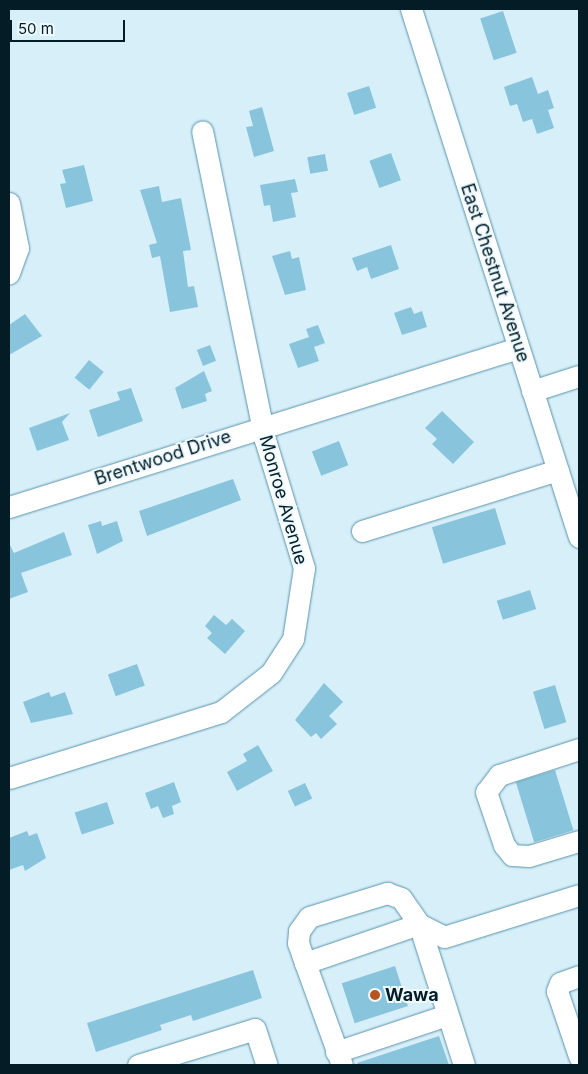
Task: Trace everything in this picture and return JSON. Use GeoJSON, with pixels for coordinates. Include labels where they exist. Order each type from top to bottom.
{"type":"FeatureCollection","features":[{"type":"Feature","properties":{"kind":"street","name":"East Chestnut Avenue"},"geometry":{"type":"LineString","coordinates":[[411,9],[579,537]]}},
{"type":"Feature","properties":{"kind":"street","name":"Monroe Avenue"},"geometry":{"type":"LineString","coordinates":[[9,778],[221,712],[271,673],[293,639],[304,568],[262,427],[202,130]]}},
{"type":"Feature","properties":{"kind":"street"},"geometry":{"type":"LineString","coordinates":[[9,203],[18,248],[9,273]]}},
{"type":"Feature","properties":{"kind":"street","name":"Brentwood Drive"},"geometry":{"type":"LineString","coordinates":[[9,507],[518,348]]}},
{"type":"Feature","properties":{"kind":"street"},"geometry":{"type":"LineString","coordinates":[[532,391],[579,376]]}},
{"type":"Feature","properties":{"kind":"street"},"geometry":{"type":"LineString","coordinates":[[362,531],[558,470]]}},
{"type":"Feature","properties":{"kind":"street"},"geometry":{"type":"LineString","coordinates":[[579,749],[500,775],[486,792],[504,845],[512,855],[529,856],[579,841]]}},
{"type":"Feature","properties":{"kind":"street"},"geometry":{"type":"LineString","coordinates":[[447,1015],[339,1058],[298,943],[299,931],[309,917],[387,893],[401,898],[419,924],[464,1065]]}},
{"type":"Feature","properties":{"kind":"street"},"geometry":{"type":"LineString","coordinates":[[305,963],[419,924],[444,937],[579,895]]}},
{"type":"Feature","properties":{"kind":"street"},"geometry":{"type":"LineString","coordinates":[[579,976],[560,983],[557,991],[579,1056]]}},
{"type":"Feature","properties":{"kind":"street"},"geometry":{"type":"LineString","coordinates":[[138,1065],[255,1029],[267,1065]]}},
{"type":"Feature","properties":{"kind":"building"},"geometry":{"type":"Polygon","coordinates":[[[503,11],[517,53],[494,60],[480,18],[503,11]]]}},
{"type":"Feature","properties":{"kind":"building"},"geometry":{"type":"Polygon","coordinates":[[[532,77],[538,94],[548,90],[554,108],[548,110],[554,128],[537,134],[532,119],[523,122],[517,104],[510,106],[504,87],[532,77]]]}},
{"type":"Feature","properties":{"kind":"building"},"geometry":{"type":"Polygon","coordinates":[[[369,86],[376,108],[354,115],[347,93],[369,86]]]}},
{"type":"Feature","properties":{"kind":"building"},"geometry":{"type":"Polygon","coordinates":[[[262,107],[274,151],[254,157],[246,127],[253,126],[249,111],[262,107]]]}},
{"type":"Feature","properties":{"kind":"building"},"geometry":{"type":"Polygon","coordinates":[[[391,153],[401,180],[379,188],[369,161],[391,153]]]}},
{"type":"Feature","properties":{"kind":"building"},"geometry":{"type":"Polygon","coordinates":[[[325,154],[328,171],[310,174],[307,157],[325,154]]]}},
{"type":"Feature","properties":{"kind":"building"},"geometry":{"type":"Polygon","coordinates":[[[84,165],[93,201],[66,208],[60,184],[66,183],[62,170],[84,165]]]}},
{"type":"Feature","properties":{"kind":"building"},"geometry":{"type":"Polygon","coordinates":[[[295,179],[298,192],[291,193],[296,217],[273,222],[270,205],[264,206],[260,185],[295,179]]]}},
{"type":"Feature","properties":{"kind":"building"},"geometry":{"type":"Polygon","coordinates":[[[159,186],[162,202],[181,198],[191,250],[183,251],[188,287],[194,286],[198,307],[170,312],[160,256],[152,258],[149,245],[157,243],[140,190],[159,186]]]}},
{"type":"Feature","properties":{"kind":"building"},"geometry":{"type":"Polygon","coordinates":[[[391,245],[399,269],[371,279],[367,267],[357,271],[352,258],[391,245]]]}},
{"type":"Feature","properties":{"kind":"building"},"geometry":{"type":"Polygon","coordinates":[[[290,251],[292,259],[299,257],[306,290],[285,295],[272,256],[290,251]]]}},
{"type":"Feature","properties":{"kind":"building"},"geometry":{"type":"Polygon","coordinates":[[[411,307],[414,314],[422,311],[427,327],[402,335],[394,313],[411,307]]]}},
{"type":"Feature","properties":{"kind":"building"},"geometry":{"type":"Polygon","coordinates":[[[25,314],[42,336],[9,355],[9,325],[25,314]]]}},
{"type":"Feature","properties":{"kind":"building"},"geometry":{"type":"Polygon","coordinates":[[[318,325],[325,343],[314,347],[319,361],[298,368],[289,344],[309,337],[306,329],[318,325]]]}},
{"type":"Feature","properties":{"kind":"building"},"geometry":{"type":"Polygon","coordinates":[[[210,345],[216,361],[203,366],[197,350],[210,345]]]}},
{"type":"Feature","properties":{"kind":"building"},"geometry":{"type":"Polygon","coordinates":[[[89,360],[104,372],[89,390],[75,378],[89,360]]]}},
{"type":"Feature","properties":{"kind":"building"},"geometry":{"type":"Polygon","coordinates":[[[204,371],[212,391],[205,394],[207,401],[182,409],[175,388],[204,371]]]}},
{"type":"Feature","properties":{"kind":"building"},"geometry":{"type":"Polygon","coordinates":[[[131,388],[143,421],[98,437],[89,410],[120,400],[117,392],[131,388]]]}},
{"type":"Feature","properties":{"kind":"building"},"geometry":{"type":"Polygon","coordinates":[[[442,411],[474,442],[453,464],[432,444],[437,439],[425,428],[442,411]]]}},
{"type":"Feature","properties":{"kind":"building"},"geometry":{"type":"Polygon","coordinates":[[[70,413],[62,422],[69,440],[37,451],[29,428],[70,413]]]}},
{"type":"Feature","properties":{"kind":"building"},"geometry":{"type":"Polygon","coordinates":[[[339,441],[348,465],[321,476],[312,451],[339,441]]]}},
{"type":"Feature","properties":{"kind":"building"},"geometry":{"type":"Polygon","coordinates":[[[233,479],[241,500],[147,536],[139,511],[233,479]]]}},
{"type":"Feature","properties":{"kind":"building"},"geometry":{"type":"Polygon","coordinates":[[[495,508],[506,544],[443,564],[432,527],[495,508]]]}},
{"type":"Feature","properties":{"kind":"building"},"geometry":{"type":"Polygon","coordinates":[[[101,521],[102,526],[117,521],[123,541],[97,554],[88,525],[101,521]]]}},
{"type":"Feature","properties":{"kind":"building"},"geometry":{"type":"Polygon","coordinates":[[[64,532],[72,555],[21,573],[28,592],[9,599],[9,543],[14,553],[64,532]]]}},
{"type":"Feature","properties":{"kind":"building"},"geometry":{"type":"Polygon","coordinates":[[[530,590],[536,609],[503,620],[497,601],[530,590]]]}},
{"type":"Feature","properties":{"kind":"building"},"geometry":{"type":"Polygon","coordinates":[[[214,615],[226,625],[232,619],[245,631],[225,654],[207,638],[212,633],[205,626],[214,615]]]}},
{"type":"Feature","properties":{"kind":"building"},"geometry":{"type":"Polygon","coordinates":[[[137,664],[145,686],[116,696],[108,675],[137,664]]]}},
{"type":"Feature","properties":{"kind":"building"},"geometry":{"type":"Polygon","coordinates":[[[324,683],[343,702],[329,716],[337,724],[321,739],[316,733],[311,737],[295,720],[324,683]]]}},
{"type":"Feature","properties":{"kind":"building"},"geometry":{"type":"Polygon","coordinates":[[[555,685],[566,722],[544,729],[533,692],[555,685]]]}},
{"type":"Feature","properties":{"kind":"building"},"geometry":{"type":"Polygon","coordinates":[[[49,692],[51,697],[65,692],[73,714],[31,723],[23,702],[49,692]]]}},
{"type":"Feature","properties":{"kind":"building"},"geometry":{"type":"Polygon","coordinates":[[[258,745],[273,771],[237,791],[227,772],[247,761],[243,754],[258,745]]]}},
{"type":"Feature","properties":{"kind":"building"},"geometry":{"type":"Polygon","coordinates":[[[555,770],[573,830],[534,842],[516,782],[555,770]]]}},
{"type":"Feature","properties":{"kind":"building"},"geometry":{"type":"Polygon","coordinates":[[[174,782],[181,802],[172,806],[174,814],[163,818],[158,806],[151,809],[145,793],[174,782]]]}},
{"type":"Feature","properties":{"kind":"building"},"geometry":{"type":"Polygon","coordinates":[[[305,783],[312,798],[295,806],[288,791],[305,783]]]}},
{"type":"Feature","properties":{"kind":"building"},"geometry":{"type":"Polygon","coordinates":[[[107,802],[114,824],[82,834],[75,813],[107,802]]]}},
{"type":"Feature","properties":{"kind":"building"},"geometry":{"type":"Polygon","coordinates":[[[27,831],[29,836],[37,833],[46,858],[25,871],[23,865],[9,870],[9,838],[27,831]]]}},
{"type":"Feature","properties":{"kind":"building","name":"Wawa"},"geometry":{"type":"Polygon","coordinates":[[[395,966],[408,1006],[355,1023],[342,983],[395,966]]]}},
{"type":"Feature","properties":{"kind":"building"},"geometry":{"type":"Polygon","coordinates":[[[253,970],[262,998],[193,1021],[191,1015],[160,1025],[162,1030],[96,1052],[87,1023],[253,970]]]}},
{"type":"Feature","properties":{"kind":"building"},"geometry":{"type":"Polygon","coordinates":[[[439,1036],[449,1065],[358,1065],[357,1063],[439,1036]]]}},
{"type":"Feature","properties":{"kind":"place","name":"Wawa"},"geometry":{"type":"Point","coordinates":[375,995]}}]}
